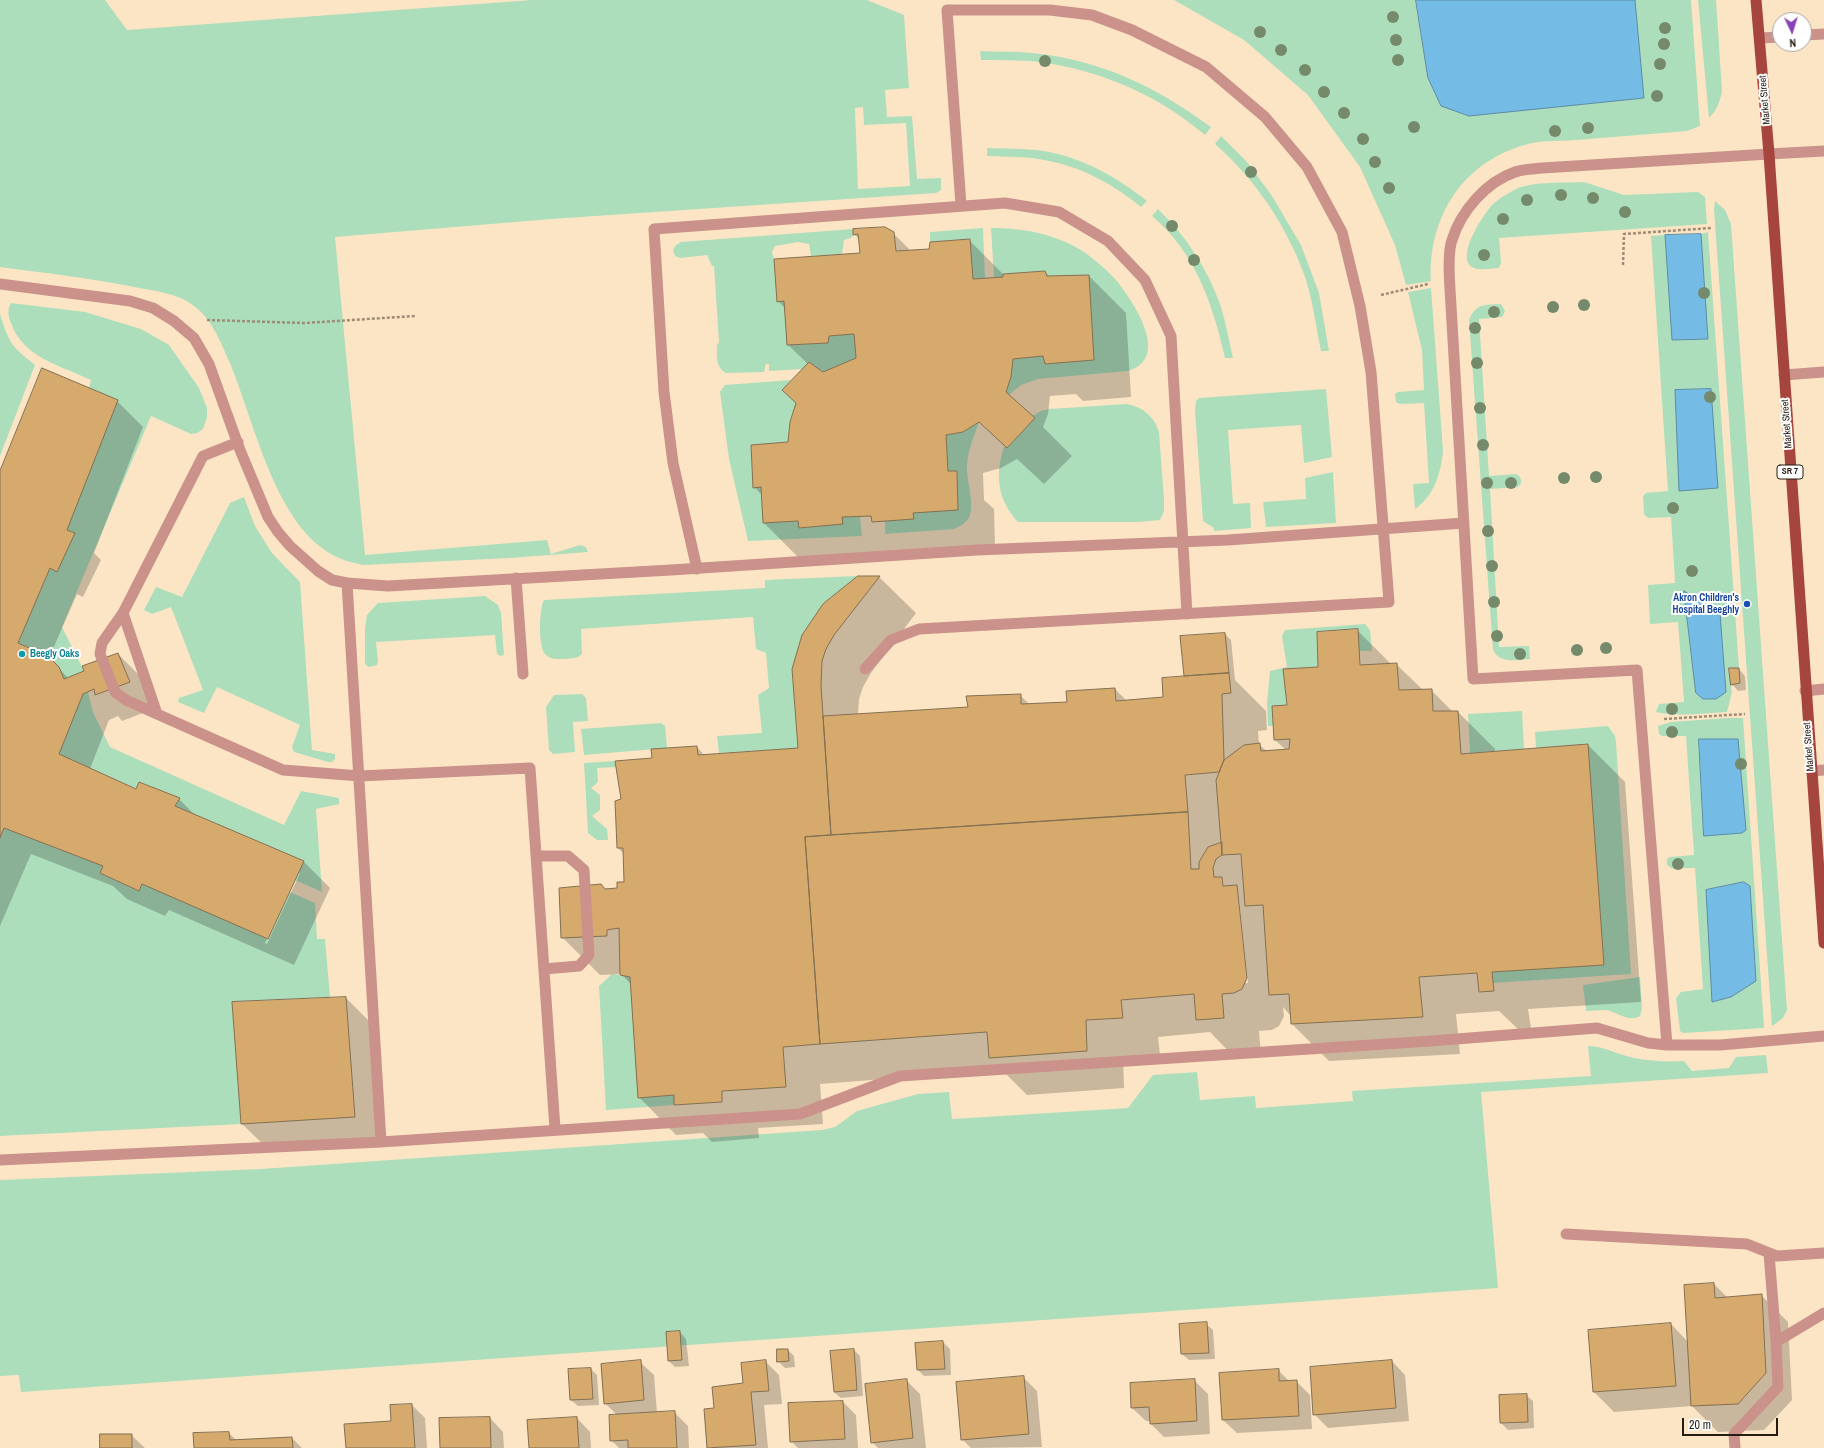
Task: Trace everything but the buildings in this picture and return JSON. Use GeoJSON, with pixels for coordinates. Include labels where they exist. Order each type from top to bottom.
{"type":"FeatureCollection","features":[{"type":"Feature","properties":{"kind":"main road","name":"Market Street"},"geometry":{"type":"LineString","coordinates":[[1756,0],[1769,154],[1805,691],[1824,943]]}},
{"type":"Feature","properties":{"kind":"street"},"geometry":{"type":"LineString","coordinates":[[865,669],[891,640],[919,629],[1389,602],[1372,372],[1360,306],[1342,232],[1307,167],[1265,117],[1206,67],[1132,30],[1092,15],[1050,10],[947,10],[961,205]]}},
{"type":"Feature","properties":{"kind":"street"},"geometry":{"type":"LineString","coordinates":[[1812,35],[1824,34]]}},
{"type":"Feature","properties":{"kind":"street"},"geometry":{"type":"LineString","coordinates":[[1760,38],[1772,37]]}},
{"type":"Feature","properties":{"kind":"street"},"geometry":{"type":"LineString","coordinates":[[1667,1045],[1637,670],[1473,679],[1449,278],[1451,241],[1464,212],[1495,182],[1515,171],[1542,168],[1824,151]]}},
{"type":"Feature","properties":{"kind":"street"},"geometry":{"type":"LineString","coordinates":[[697,568],[673,463],[669,434],[664,392],[654,229],[961,205],[1005,203],[1059,212],[1108,240],[1145,280],[1171,336],[1186,614]]}},
{"type":"Feature","properties":{"kind":"street"},"geometry":{"type":"LineString","coordinates":[[0,284],[130,302],[153,308],[174,321],[194,338],[209,364],[268,517],[290,546],[318,572],[332,580],[347,583],[388,586],[982,550],[1182,543],[1384,530],[1464,523]]}},
{"type":"Feature","properties":{"kind":"street"},"geometry":{"type":"LineString","coordinates":[[1784,375],[1824,372]]}},
{"type":"Feature","properties":{"kind":"street"},"geometry":{"type":"LineString","coordinates":[[238,442],[203,456],[123,614],[102,643],[100,654],[114,692],[126,700],[283,770],[360,776],[530,768],[555,1129]]}},
{"type":"Feature","properties":{"kind":"street"},"geometry":{"type":"LineString","coordinates":[[516,578],[524,674]]}},
{"type":"Feature","properties":{"kind":"street"},"geometry":{"type":"LineString","coordinates":[[347,583],[382,1142]]}},
{"type":"Feature","properties":{"kind":"street"},"geometry":{"type":"LineString","coordinates":[[123,614],[157,714]]}},
{"type":"Feature","properties":{"kind":"street"},"geometry":{"type":"LineString","coordinates":[[1805,691],[1824,689]]}},
{"type":"Feature","properties":{"kind":"street"},"geometry":{"type":"LineString","coordinates":[[1811,771],[1824,770]]}},
{"type":"Feature","properties":{"kind":"street"},"geometry":{"type":"LineString","coordinates":[[536,856],[568,856],[584,870],[589,955],[579,966],[544,970]]}},
{"type":"Feature","properties":{"kind":"street"},"geometry":{"type":"LineString","coordinates":[[0,1160],[382,1142],[555,1129],[800,1114],[900,1076],[1597,1028],[1648,1043],[1667,1045],[1720,1045],[1824,1036]]}},
{"type":"Feature","properties":{"kind":"street"},"geometry":{"type":"LineString","coordinates":[[1566,1234],[1747,1244],[1777,1256],[1824,1253]]}},
{"type":"Feature","properties":{"kind":"street"},"geometry":{"type":"LineString","coordinates":[[1734,1448],[1734,1434],[1778,1387],[1769,1253]]}},
{"type":"Feature","properties":{"kind":"street"},"geometry":{"type":"LineString","coordinates":[[1776,1342],[1824,1313]]}},
{"type":"Feature","properties":{"kind":"path"},"geometry":{"type":"LineString","coordinates":[[1623,265],[1624,234],[1711,228]]}},
{"type":"Feature","properties":{"kind":"path"},"geometry":{"type":"LineString","coordinates":[[1381,295],[1431,284]]}},
{"type":"Feature","properties":{"kind":"path"},"geometry":{"type":"LineString","coordinates":[[184,330],[209,320],[305,323],[414,316]]}},
{"type":"Feature","properties":{"kind":"path"},"geometry":{"type":"LineString","coordinates":[[1657,720],[1745,714]]}},
{"type":"Feature","properties":{"kind":"green space"},"geometry":{"type":"Polygon","coordinates":[[[0,0],[105,0],[127,30],[532,0],[867,0],[904,15],[909,88],[885,90],[887,117],[912,116],[917,179],[941,178],[941,190],[936,193],[551,219],[335,237],[365,555],[547,540],[551,554],[580,545],[586,547],[588,552],[510,558],[363,565],[337,557],[322,548],[305,532],[290,511],[277,488],[229,361],[211,324],[200,311],[181,298],[158,291],[84,278],[0,267],[0,0]],[[863,107],[855,108],[858,189],[910,186],[906,123],[864,125],[863,107]]]}},
{"type":"Feature","properties":{"kind":"green space"},"geometry":{"type":"Polygon","coordinates":[[[1174,0],[1416,0],[1428,78],[1441,106],[1644,98],[1635,0],[1691,0],[1700,126],[1687,131],[1540,142],[1528,144],[1505,152],[1485,163],[1468,177],[1454,194],[1443,213],[1436,234],[1432,257],[1431,281],[1406,285],[1395,245],[1360,167],[1308,95],[1244,40],[1174,0]]]}},
{"type":"Feature","properties":{"kind":"green space"},"geometry":{"type":"Polygon","coordinates":[[[1698,0],[1716,0],[1722,91],[1718,106],[1709,118],[1698,0]]]}},
{"type":"Feature","properties":{"kind":"green space"},"geometry":{"type":"Polygon","coordinates":[[[980,51],[1026,52],[1082,62],[1105,69],[1149,88],[1211,127],[1205,135],[1159,102],[1126,86],[1091,73],[1040,62],[1018,60],[981,60],[980,51]]]}},
{"type":"Feature","properties":{"kind":"green space"},"geometry":{"type":"Polygon","coordinates":[[[1221,136],[1247,162],[1272,196],[1301,245],[1319,293],[1329,351],[1321,351],[1308,286],[1298,258],[1289,240],[1268,204],[1256,188],[1230,158],[1215,144],[1221,136]]]}},
{"type":"Feature","properties":{"kind":"green space"},"geometry":{"type":"Polygon","coordinates":[[[987,148],[1036,150],[1071,158],[1111,176],[1147,201],[1141,207],[1098,178],[1062,164],[1034,158],[987,156],[987,148]]]}},
{"type":"Feature","properties":{"kind":"green space"},"geometry":{"type":"Polygon","coordinates":[[[1584,182],[1624,195],[1698,192],[1705,197],[1707,224],[1499,238],[1501,263],[1499,268],[1477,269],[1468,263],[1468,247],[1477,226],[1493,204],[1501,198],[1523,186],[1549,183],[1584,182]]]}},
{"type":"Feature","properties":{"kind":"green space"},"geometry":{"type":"Polygon","coordinates":[[[1715,201],[1725,210],[1731,224],[1787,1010],[1783,1018],[1772,1026],[1714,209],[1715,201]]]}},
{"type":"Feature","properties":{"kind":"green space"},"geometry":{"type":"Polygon","coordinates":[[[1158,209],[1187,242],[1210,279],[1221,307],[1233,358],[1225,358],[1215,318],[1200,280],[1191,263],[1167,230],[1152,216],[1158,209]]]}},
{"type":"Feature","properties":{"kind":"green space"},"geometry":{"type":"Polygon","coordinates":[[[983,228],[985,278],[973,279],[970,239],[930,242],[930,232],[983,228]]]}},
{"type":"Feature","properties":{"kind":"green space"},"geometry":{"type":"Polygon","coordinates":[[[991,228],[1016,229],[1051,236],[1084,252],[1105,269],[1123,289],[1145,328],[1148,342],[1147,354],[1141,364],[1128,371],[1038,379],[1021,385],[1009,395],[1006,392],[1011,377],[1013,359],[1043,356],[1045,364],[1094,360],[1089,275],[1047,276],[1045,271],[1004,274],[1003,277],[994,277],[991,228]]]}},
{"type":"Feature","properties":{"kind":"green space"},"geometry":{"type":"Polygon","coordinates":[[[853,229],[853,235],[851,238],[844,240],[842,254],[811,256],[809,244],[798,242],[775,246],[772,252],[774,259],[777,301],[784,301],[788,345],[828,343],[829,336],[854,334],[856,358],[823,372],[809,362],[802,369],[769,371],[769,364],[766,364],[764,372],[726,373],[722,370],[718,364],[717,356],[717,344],[719,343],[714,266],[712,266],[707,255],[680,258],[675,256],[673,250],[676,245],[681,242],[853,229]]]}},
{"type":"Feature","properties":{"kind":"green space"},"geometry":{"type":"Polygon","coordinates":[[[1708,232],[1739,668],[1729,668],[1732,692],[1727,712],[1674,714],[1656,712],[1659,704],[1684,702],[1678,622],[1650,624],[1648,585],[1675,583],[1671,517],[1648,518],[1644,514],[1643,496],[1646,493],[1668,491],[1651,236],[1665,235],[1672,340],[1707,339],[1701,234],[1708,232]]]}},
{"type":"Feature","properties":{"kind":"green space"},"geometry":{"type":"Polygon","coordinates":[[[1431,288],[1443,451],[1438,476],[1432,491],[1422,504],[1415,509],[1413,484],[1429,483],[1424,403],[1400,404],[1396,402],[1395,394],[1398,392],[1424,390],[1422,350],[1408,292],[1431,288]]]}},
{"type":"Feature","properties":{"kind":"green space"},"geometry":{"type":"Polygon","coordinates":[[[11,303],[85,312],[141,329],[169,345],[199,388],[207,408],[207,418],[203,429],[197,433],[191,434],[151,416],[62,627],[84,671],[64,679],[56,665],[46,655],[18,643],[50,568],[57,571],[75,533],[67,530],[91,380],[56,365],[34,353],[24,345],[17,335],[10,320],[8,311],[11,303]]]}},
{"type":"Feature","properties":{"kind":"green space"},"geometry":{"type":"Polygon","coordinates":[[[1501,304],[1505,311],[1502,317],[1479,319],[1489,476],[1516,474],[1521,480],[1518,487],[1490,489],[1499,647],[1529,646],[1530,659],[1514,660],[1504,659],[1493,650],[1469,320],[1475,310],[1481,306],[1501,304]]]}},
{"type":"Feature","properties":{"kind":"green space"},"geometry":{"type":"Polygon","coordinates":[[[0,314],[6,332],[12,343],[35,365],[0,456],[0,314]]]}},
{"type":"Feature","properties":{"kind":"green space"},"geometry":{"type":"Polygon","coordinates":[[[791,380],[782,390],[796,403],[790,422],[788,442],[751,445],[753,487],[761,487],[763,523],[798,521],[799,528],[842,524],[842,517],[860,516],[862,536],[748,541],[729,459],[720,392],[725,385],[791,380]]]}},
{"type":"Feature","properties":{"kind":"green space"},"geometry":{"type":"Polygon","coordinates":[[[1326,389],[1332,457],[1304,463],[1301,425],[1228,430],[1233,504],[1250,503],[1251,528],[1214,531],[1214,528],[1203,521],[1195,411],[1196,401],[1199,398],[1326,389]]]}},
{"type":"Feature","properties":{"kind":"green space"},"geometry":{"type":"Polygon","coordinates":[[[1127,404],[1138,407],[1147,413],[1154,421],[1159,432],[1164,500],[1164,511],[1160,520],[1138,522],[1018,522],[1006,504],[1000,486],[999,467],[1004,446],[1007,448],[1035,418],[1032,416],[1041,411],[1049,409],[1127,404]]]}},
{"type":"Feature","properties":{"kind":"green space"},"geometry":{"type":"Polygon","coordinates":[[[979,422],[967,462],[967,473],[971,498],[971,510],[968,520],[954,529],[885,534],[885,521],[913,519],[913,513],[948,471],[946,435],[963,432],[979,422]]]}},
{"type":"Feature","properties":{"kind":"green space"},"geometry":{"type":"Polygon","coordinates":[[[1333,472],[1336,523],[1266,527],[1263,502],[1306,499],[1305,478],[1333,472]]]}},
{"type":"Feature","properties":{"kind":"green space"},"geometry":{"type":"Polygon","coordinates":[[[244,497],[255,526],[272,553],[300,582],[312,750],[335,754],[335,759],[332,762],[294,752],[292,747],[300,725],[217,687],[204,713],[178,702],[179,698],[203,690],[171,607],[152,614],[144,610],[156,587],[182,597],[230,503],[244,497]]]}},
{"type":"Feature","properties":{"kind":"green space"},"geometry":{"type":"Polygon","coordinates":[[[858,576],[823,604],[802,635],[792,669],[798,748],[719,753],[717,736],[762,733],[758,695],[769,688],[766,653],[756,649],[753,617],[581,629],[582,654],[578,657],[565,659],[549,657],[545,654],[541,643],[540,619],[544,600],[765,588],[765,580],[858,576]]]}},
{"type":"Feature","properties":{"kind":"green space"},"geometry":{"type":"Polygon","coordinates":[[[485,596],[498,605],[501,613],[504,655],[500,656],[497,654],[495,635],[376,642],[378,660],[377,665],[369,667],[365,664],[365,628],[367,615],[378,603],[485,596]]]}},
{"type":"Feature","properties":{"kind":"green space"},"geometry":{"type":"Polygon","coordinates":[[[1365,624],[1370,630],[1372,651],[1358,651],[1358,629],[1317,632],[1318,667],[1283,669],[1287,705],[1272,706],[1273,726],[1268,726],[1267,703],[1270,671],[1287,667],[1282,636],[1285,630],[1365,624]]]}},
{"type":"Feature","properties":{"kind":"green space"},"geometry":{"type":"Polygon","coordinates":[[[88,692],[93,712],[110,747],[284,825],[301,791],[339,798],[339,804],[316,809],[322,892],[295,880],[304,861],[175,806],[180,798],[140,782],[136,789],[59,754],[83,694],[88,692]]]}},
{"type":"Feature","properties":{"kind":"green space"},"geometry":{"type":"Polygon","coordinates":[[[582,694],[586,698],[588,721],[573,722],[575,752],[553,754],[549,750],[546,707],[554,695],[582,694]]]}},
{"type":"Feature","properties":{"kind":"green space"},"geometry":{"type":"Polygon","coordinates":[[[1522,711],[1524,749],[1470,753],[1468,714],[1522,711]]]}},
{"type":"Feature","properties":{"kind":"green space"},"geometry":{"type":"Polygon","coordinates":[[[1743,718],[1764,1028],[1683,1033],[1680,1031],[1676,998],[1681,992],[1703,989],[1695,868],[1671,868],[1667,865],[1667,859],[1670,857],[1694,855],[1686,736],[1662,736],[1659,734],[1658,726],[1671,722],[1743,718]],[[1756,980],[1712,1002],[1731,997],[1756,980]]]}},
{"type":"Feature","properties":{"kind":"green space"},"geometry":{"type":"Polygon","coordinates":[[[661,723],[665,726],[667,748],[584,755],[581,729],[661,723]]]}},
{"type":"Feature","properties":{"kind":"green space"},"geometry":{"type":"Polygon","coordinates":[[[1608,726],[1615,736],[1616,742],[1631,974],[1493,983],[1492,972],[1604,965],[1588,744],[1536,748],[1535,732],[1608,726]]]}},
{"type":"Feature","properties":{"kind":"green space"},"geometry":{"type":"Polygon","coordinates":[[[615,761],[616,767],[597,768],[598,782],[591,788],[600,795],[600,810],[592,816],[607,829],[608,840],[597,840],[588,833],[584,763],[615,761]]]}},
{"type":"Feature","properties":{"kind":"green space"},"geometry":{"type":"Polygon","coordinates":[[[4,828],[103,866],[100,873],[138,891],[142,884],[268,939],[290,892],[315,903],[317,939],[325,939],[330,997],[232,1002],[241,1124],[0,1136],[0,838],[4,828]]]}},
{"type":"Feature","properties":{"kind":"green space"},"geometry":{"type":"Polygon","coordinates":[[[612,974],[630,977],[639,1098],[674,1095],[674,1105],[606,1110],[599,986],[612,974]]]}},
{"type":"Feature","properties":{"kind":"green space"},"geometry":{"type":"Polygon","coordinates":[[[1640,977],[1642,1009],[1640,1016],[1636,1018],[1627,1018],[1606,1010],[1586,1011],[1583,985],[1640,977]]]}},
{"type":"Feature","properties":{"kind":"green space"},"geometry":{"type":"Polygon","coordinates":[[[1588,1046],[1600,1047],[1628,1057],[1640,1059],[1653,1061],[1684,1061],[1692,1071],[1729,1068],[1736,1057],[1766,1055],[1768,1073],[1481,1092],[1498,1288],[21,1392],[19,1375],[0,1376],[0,1180],[261,1169],[822,1130],[835,1127],[857,1111],[918,1094],[949,1092],[952,1119],[1128,1108],[1153,1075],[1197,1072],[1200,1100],[1255,1096],[1256,1108],[1353,1101],[1352,1091],[1591,1076],[1588,1046]]]}},
{"type":"Feature","properties":{"kind":"water"},"geometry":{"type":"Polygon","coordinates":[[[1416,0],[1635,0],[1644,98],[1469,116],[1441,106],[1428,78],[1416,0]]]}},
{"type":"Feature","properties":{"kind":"water"},"geometry":{"type":"Polygon","coordinates":[[[1701,234],[1708,339],[1672,340],[1665,235],[1701,234]]]}},
{"type":"Feature","properties":{"kind":"water"},"geometry":{"type":"Polygon","coordinates":[[[1711,389],[1718,488],[1679,491],[1675,390],[1711,389]]]}},
{"type":"Feature","properties":{"kind":"water"},"geometry":{"type":"Polygon","coordinates":[[[1684,591],[1720,613],[1726,692],[1716,699],[1703,699],[1696,693],[1684,591]]]}},
{"type":"Feature","properties":{"kind":"water"},"geometry":{"type":"Polygon","coordinates":[[[1699,739],[1738,739],[1746,830],[1742,833],[1704,836],[1699,739]]]}},
{"type":"Feature","properties":{"kind":"water"},"geometry":{"type":"Polygon","coordinates":[[[1744,882],[1750,886],[1756,981],[1731,997],[1712,1002],[1706,890],[1744,882]]]}},
{"type":"Feature","properties":{"kind":"place","name":"Akron Children's Hospital Beeghly"},"geometry":{"type":"Point","coordinates":[1747,604]}},
{"type":"Feature","properties":{"kind":"place","name":"Beegly Oaks"},"geometry":{"type":"Point","coordinates":[22,654]}}]}
